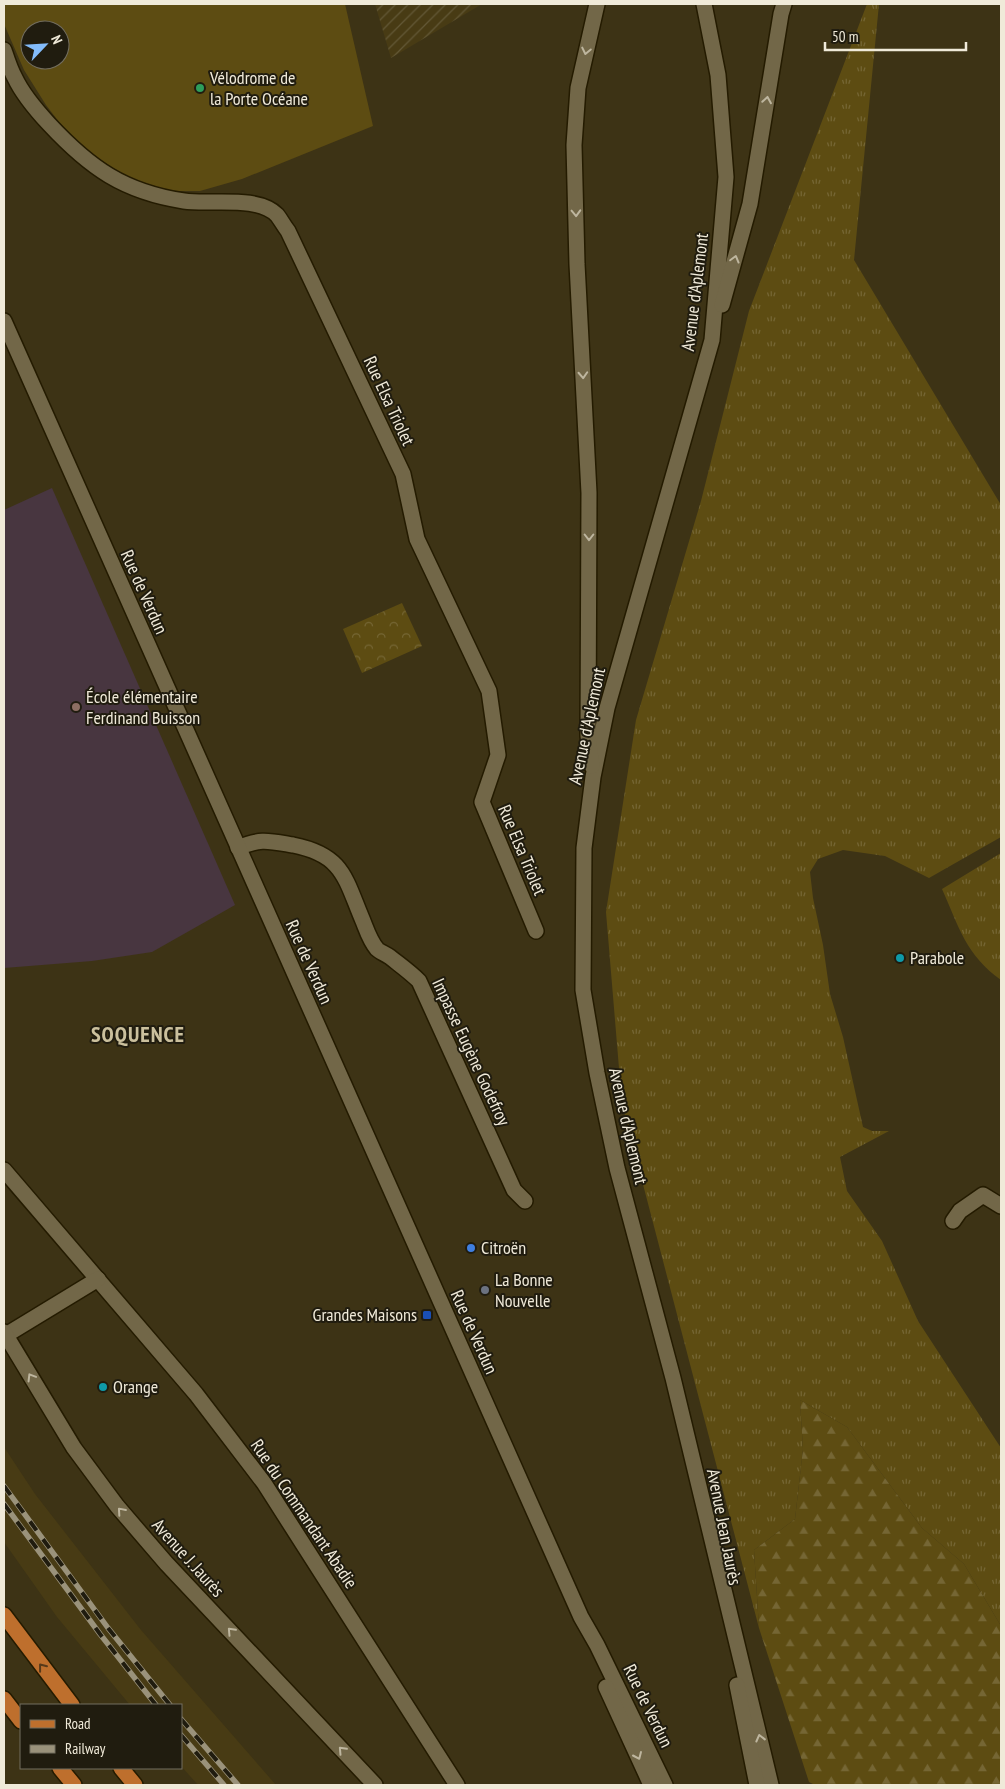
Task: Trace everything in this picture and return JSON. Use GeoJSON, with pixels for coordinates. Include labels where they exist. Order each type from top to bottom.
{"type":"FeatureCollection","features":[{"type":"Feature","properties":{"kind":"main road"},"geometry":{"type":"LineString","coordinates":[[4,1615],[71,1704]]}},
{"type":"Feature","properties":{"kind":"main road"},"geometry":{"type":"LineString","coordinates":[[4,1699],[20,1720]]}},
{"type":"Feature","properties":{"kind":"main road"},"geometry":{"type":"LineString","coordinates":[[61,1769],[74,1785]]}},
{"type":"Feature","properties":{"kind":"main road"},"geometry":{"type":"LineString","coordinates":[[122,1769],[134,1785]]}},
{"type":"Feature","properties":{"kind":"street"},"geometry":{"type":"LineString","coordinates":[[593,777],[588,736],[589,493],[577,264],[574,145],[578,88],[597,4]]}},
{"type":"Feature","properties":{"kind":"street","name":"Avenue d'Aplemont"},"geometry":{"type":"LineString","coordinates":[[692,1458],[673,1378],[617,1168],[597,1073],[583,990],[584,848],[593,777],[608,708],[712,340],[726,177],[718,75],[704,4]]}},
{"type":"Feature","properties":{"kind":"street"},"geometry":{"type":"LineString","coordinates":[[712,340],[750,204],[779,23],[784,4]]}},
{"type":"Feature","properties":{"kind":"street","name":"Rue Elsa Triolet"},"geometry":{"type":"LineString","coordinates":[[4,50],[15,78],[28,100],[65,141],[101,172],[140,191],[184,201],[261,206],[276,214],[288,231],[403,474],[418,539],[489,691],[498,755],[482,802],[536,931]]}},
{"type":"Feature","properties":{"kind":"street","name":"Rue de Verdun"},"geometry":{"type":"LineString","coordinates":[[4,321],[581,1617],[597,1645],[665,1785]]}},
{"type":"Feature","properties":{"kind":"street","name":"Impasse Eugène Godefroy"},"geometry":{"type":"LineString","coordinates":[[238,848],[254,841],[269,841],[311,848],[336,865],[343,874],[370,938],[378,950],[419,981],[514,1190],[525,1201]]}},
{"type":"Feature","properties":{"kind":"street","name":"Rue du Commandant Abadie"},"geometry":{"type":"LineString","coordinates":[[4,1170],[196,1394],[264,1483],[457,1785]]}},
{"type":"Feature","properties":{"kind":"street"},"geometry":{"type":"LineString","coordinates":[[953,1221],[960,1211],[983,1194],[1001,1206]]}},
{"type":"Feature","properties":{"kind":"street"},"geometry":{"type":"LineString","coordinates":[[5,1334],[98,1279]]}},
{"type":"Feature","properties":{"kind":"street","name":"Avenue J. Jaurès"},"geometry":{"type":"LineString","coordinates":[[5,1334],[74,1448],[117,1506],[166,1563],[375,1785]]}},
{"type":"Feature","properties":{"kind":"street","name":"Avenue Jean Jaurès"},"geometry":{"type":"LineString","coordinates":[[692,1458],[757,1785]]}},
{"type":"Feature","properties":{"kind":"street","name":"Avenue Jean Jaurès"},"geometry":{"type":"LineString","coordinates":[[692,1458],[771,1785]]}},
{"type":"Feature","properties":{"kind":"street","name":"Rue de Verdun"},"geometry":{"type":"LineString","coordinates":[[581,1617],[588,1648],[651,1785]]}},
{"type":"Feature","properties":{"kind":"shaded area"},"geometry":{"type":"Polygon","coordinates":[[[375,4],[482,4],[391,58],[375,4]]]}},
{"type":"Feature","properties":{"kind":"shaded area","name":"École élémentaire Ferdinand Buisson"},"geometry":{"type":"Polygon","coordinates":[[[52,488],[235,905],[152,952],[92,961],[4,968],[4,510],[52,488]]]}},
{"type":"Feature","properties":{"kind":"shaded area"},"geometry":{"type":"Polygon","coordinates":[[[4,1447],[35,1494],[141,1630],[276,1785],[198,1785],[182,1767],[182,1704],[129,1704],[57,1617],[4,1542],[4,1447]]]}},
{"type":"Feature","properties":{"kind":"green space","name":"Vélodrome de la Porte Océane"},"geometry":{"type":"Polygon","coordinates":[[[4,4],[345,4],[373,126],[242,179],[200,191],[170,191],[134,181],[88,152],[59,122],[24,70],[70,70],[70,20],[20,20],[20,61],[4,24],[4,4]]]}},
{"type":"Feature","properties":{"kind":"green space"},"geometry":{"type":"Polygon","coordinates":[[[867,4],[879,4],[854,260],[1001,505],[1001,837],[929,878],[885,856],[843,850],[818,859],[810,872],[830,994],[843,1037],[863,1127],[872,1131],[889,1131],[840,1157],[847,1191],[882,1241],[918,1321],[1001,1448],[1001,1626],[964,1564],[922,1528],[847,1427],[800,1400],[803,1449],[795,1519],[754,1550],[759,1628],[622,1104],[606,912],[636,720],[701,501],[749,311],[867,4]]]}},
{"type":"Feature","properties":{"kind":"green space"},"geometry":{"type":"Polygon","coordinates":[[[402,603],[422,646],[362,673],[343,629],[402,603]]]}},
{"type":"Feature","properties":{"kind":"green space"},"geometry":{"type":"Polygon","coordinates":[[[1001,853],[1001,980],[979,961],[971,950],[942,889],[1001,853]]]}},
{"type":"Feature","properties":{"kind":"green space"},"geometry":{"type":"Polygon","coordinates":[[[800,1400],[847,1427],[922,1528],[964,1564],[1001,1626],[1001,1785],[815,1785],[809,1782],[759,1628],[754,1550],[795,1519],[803,1449],[800,1400]]]}},
{"type":"Feature","properties":{"kind":"railway"},"geometry":{"type":"LineString","coordinates":[[4,1486],[108,1628],[169,1704]]}},
{"type":"Feature","properties":{"kind":"railway"},"geometry":{"type":"LineString","coordinates":[[4,1504],[100,1634],[155,1704]]}},
{"type":"Feature","properties":{"kind":"railway"},"geometry":{"type":"LineString","coordinates":[[182,1720],[238,1785]]}},
{"type":"Feature","properties":{"kind":"railway"},"geometry":{"type":"LineString","coordinates":[[182,1736],[224,1785]]}},
{"type":"Feature","properties":{"kind":"place","name":"Vélodrome de la Porte Océane"},"geometry":{"type":"Point","coordinates":[200,88]}},
{"type":"Feature","properties":{"kind":"place","name":"École élémentaire Ferdinand Buisson"},"geometry":{"type":"Point","coordinates":[76,707]}},
{"type":"Feature","properties":{"kind":"place","name":"Parabole"},"geometry":{"type":"Point","coordinates":[900,958]}},
{"type":"Feature","properties":{"kind":"place","name":"Citroën"},"geometry":{"type":"Point","coordinates":[471,1248]}},
{"type":"Feature","properties":{"kind":"place","name":"La Bonne Nouvelle"},"geometry":{"type":"Point","coordinates":[485,1290]}},
{"type":"Feature","properties":{"kind":"place","name":"Grandes Maisons"},"geometry":{"type":"Point","coordinates":[427,1315]}},
{"type":"Feature","properties":{"kind":"place","name":"Orange"},"geometry":{"type":"Point","coordinates":[103,1387]}},
{"type":"Feature","properties":{"kind":"district","name":"SOQUENCE"},"geometry":{"type":"Point","coordinates":[138,1034]}}]}
